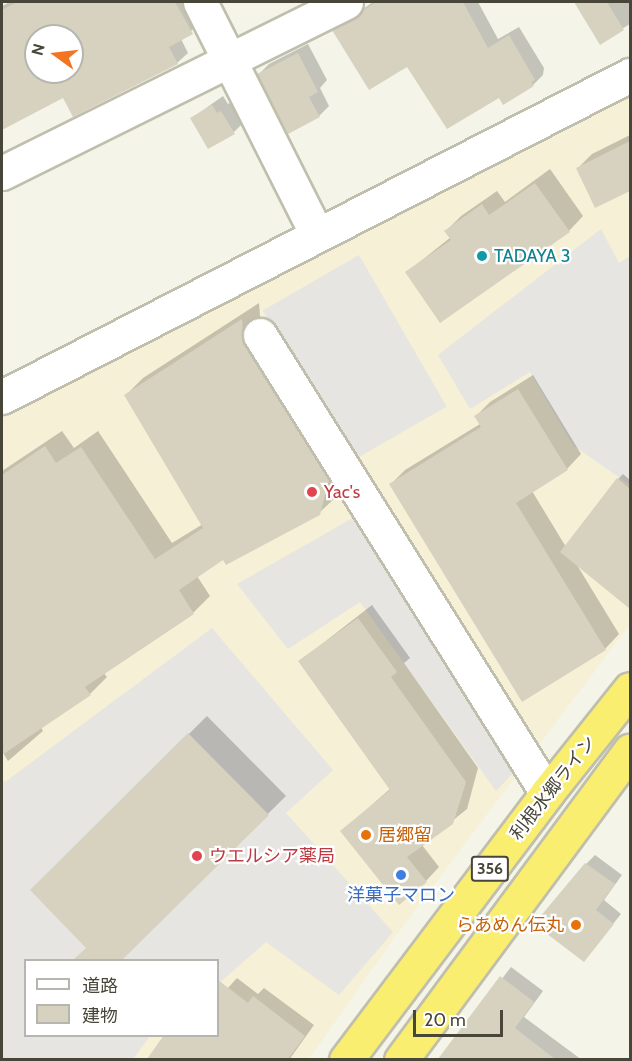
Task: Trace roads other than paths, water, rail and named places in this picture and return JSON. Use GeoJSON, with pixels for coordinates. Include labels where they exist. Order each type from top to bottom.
{"type":"FeatureCollection","features":[{"type":"Feature","properties":{"kind":"highway","name":"利根水郷ライン"},"geometry":{"type":"LineString","coordinates":[[355,1057],[547,794],[630,689]]}},
{"type":"Feature","properties":{"kind":"highway","name":"356"},"geometry":{"type":"LineString","coordinates":[[401,1059],[630,750]]}},
{"type":"Feature","properties":{"kind":"street"},"geometry":{"type":"LineString","coordinates":[[200,2],[316,233]]}},
{"type":"Feature","properties":{"kind":"street"},"geometry":{"type":"LineString","coordinates":[[2,173],[346,2]]}},
{"type":"Feature","properties":{"kind":"street"},"geometry":{"type":"LineString","coordinates":[[2,397],[316,233],[630,75]]}},
{"type":"Feature","properties":{"kind":"street"},"geometry":{"type":"LineString","coordinates":[[260,335],[547,794]]}},
{"type":"Feature","properties":{"kind":"place","name":"TADAYA 3"},"geometry":{"type":"Point","coordinates":[482,256]}},
{"type":"Feature","properties":{"kind":"place","name":"Yac's"},"geometry":{"type":"Point","coordinates":[312,492]}},
{"type":"Feature","properties":{"kind":"place","name":"居郷留"},"geometry":{"type":"Point","coordinates":[366,835]}},
{"type":"Feature","properties":{"kind":"place","name":"ウエルシア薬局"},"geometry":{"type":"Point","coordinates":[197,856]}},
{"type":"Feature","properties":{"kind":"place","name":"洋菓子マロン"},"geometry":{"type":"Point","coordinates":[401,875]}},
{"type":"Feature","properties":{"kind":"place","name":"らあめん伝丸"},"geometry":{"type":"Point","coordinates":[576,925]}}]}
